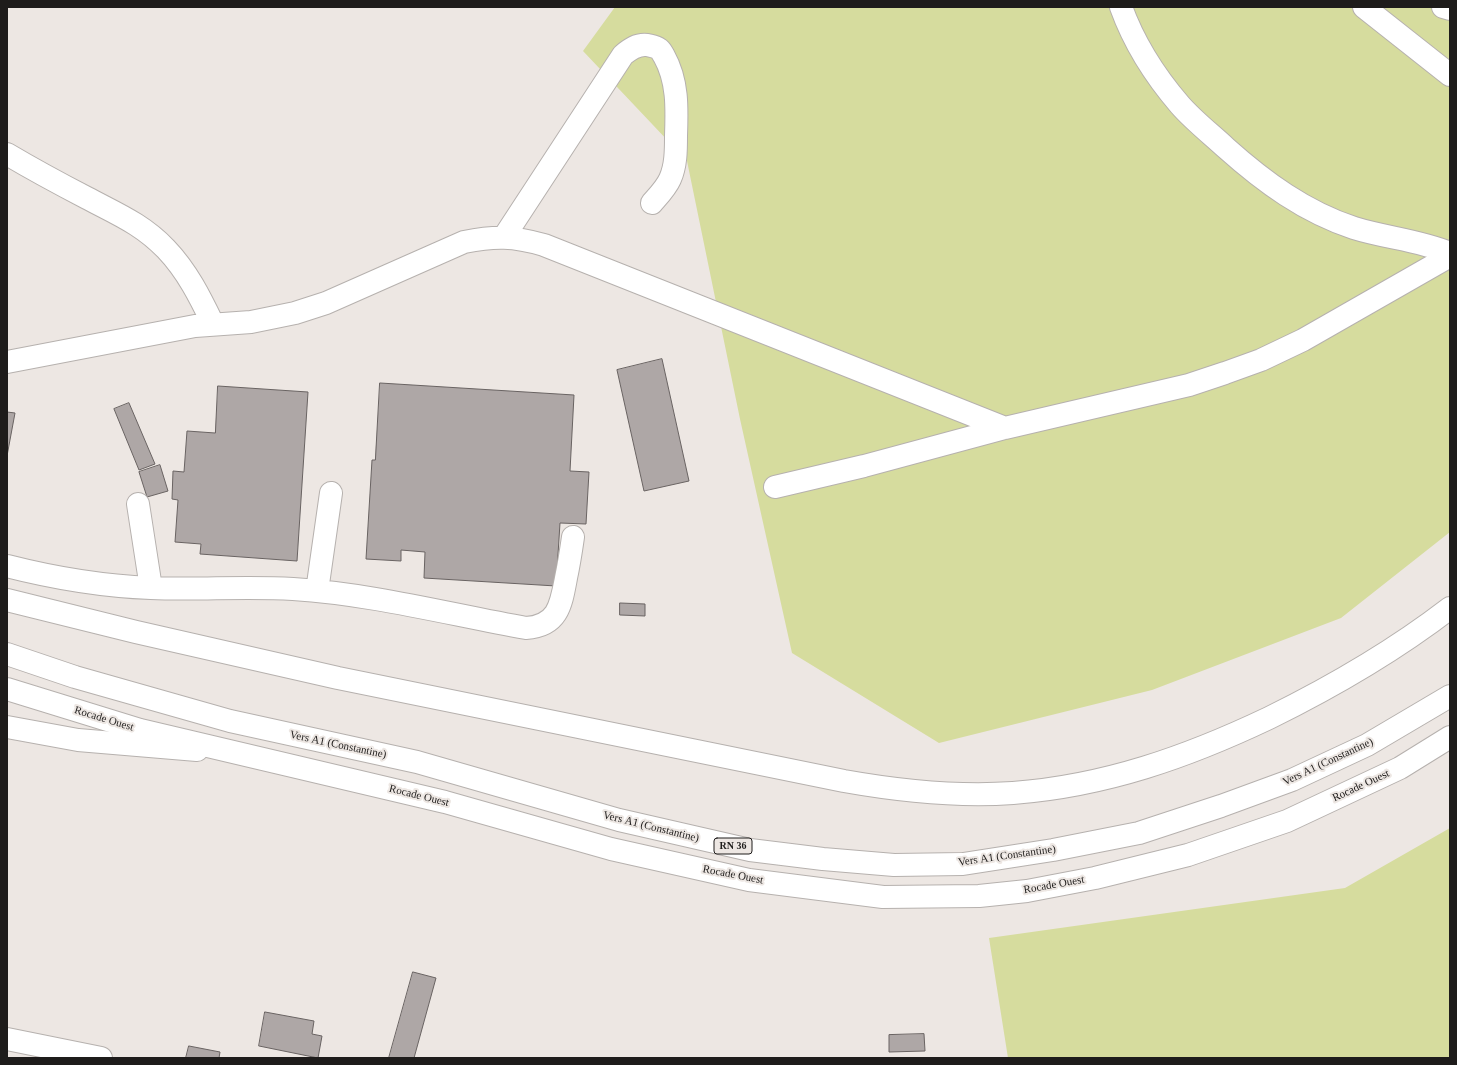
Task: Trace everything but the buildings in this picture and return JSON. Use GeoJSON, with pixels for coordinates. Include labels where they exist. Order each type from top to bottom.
{"type":"FeatureCollection","features":[{"type":"Feature","properties":{"kind":"main road"},"geometry":{"type":"LineString","coordinates":[[1121,7],[1126,22],[1142,52],[1161,81],[1180,105],[1249,169],[1274,188],[1301,205],[1354,228],[1423,243],[1450,253]]}},
{"type":"Feature","properties":{"kind":"main road"},"geometry":{"type":"LineString","coordinates":[[1364,7],[1450,75]]}},
{"type":"Feature","properties":{"kind":"main road"},"geometry":{"type":"LineString","coordinates":[[1443,7],[1450,9]]}},
{"type":"Feature","properties":{"kind":"main road"},"geometry":{"type":"LineString","coordinates":[[510,229],[623,55],[636,46],[644,45],[653,46],[660,49],[668,63],[673,77],[677,107],[674,165],[670,178],[662,192],[652,203]]}},
{"type":"Feature","properties":{"kind":"main road"},"geometry":{"type":"LineString","coordinates":[[7,154],[47,177],[114,211],[149,234],[166,249],[194,285],[213,324]]}},
{"type":"Feature","properties":{"kind":"main road"},"geometry":{"type":"LineString","coordinates":[[510,229],[524,240],[544,245],[1005,428]]}},
{"type":"Feature","properties":{"kind":"main road"},"geometry":{"type":"LineString","coordinates":[[7,362],[213,324],[251,322],[295,313],[326,303],[464,242],[484,238],[510,229],[558,235]]}},
{"type":"Feature","properties":{"kind":"main road"},"geometry":{"type":"LineString","coordinates":[[775,488],[1005,428],[1189,385],[1225,373],[1303,340],[1450,256]]}},
{"type":"Feature","properties":{"kind":"main road"},"geometry":{"type":"LineString","coordinates":[[317,591],[331,493]]}},
{"type":"Feature","properties":{"kind":"main road"},"geometry":{"type":"LineString","coordinates":[[138,504],[151,588]]}},
{"type":"Feature","properties":{"kind":"main road"},"geometry":{"type":"LineString","coordinates":[[7,566],[47,576],[87,582],[151,588],[253,588],[317,591],[374,598],[526,628],[545,624],[559,609],[563,598],[573,537]]}},
{"type":"Feature","properties":{"kind":"main road"},"geometry":{"type":"LineString","coordinates":[[7,600],[136,632],[331,676],[844,781],[921,792],[970,794],[1013,793],[1098,781],[1180,757],[1253,726],[1339,681],[1418,632],[1450,608]]}},
{"type":"Feature","properties":{"kind":"main road","name":"Vers A1 (Constantine)"},"geometry":{"type":"LineString","coordinates":[[7,654],[75,678],[230,721],[417,762],[642,825],[750,850],[823,859],[894,865],[963,864],[1052,850],[1139,833],[1221,806],[1292,780],[1367,745],[1450,696]]}},
{"type":"Feature","properties":{"kind":"main road","name":"Rocade Ouest"},"geometry":{"type":"LineString","coordinates":[[7,689],[140,730],[445,802],[611,849],[749,880],[883,897],[979,896],[1027,890],[1095,878],[1188,855],[1287,821],[1400,768],[1450,737]]}},
{"type":"Feature","properties":{"kind":"main road"},"geometry":{"type":"LineString","coordinates":[[7,727],[78,740],[238,754]]}},
{"type":"Feature","properties":{"kind":"main road"},"geometry":{"type":"LineString","coordinates":[[7,1039],[101,1058]]}},
{"type":"Feature","properties":{"kind":"green space"},"geometry":{"type":"Polygon","coordinates":[[[615,7],[1450,7],[1450,532],[1341,618],[1152,690],[939,743],[792,653],[740,419],[687,161],[583,51],[615,7]]]}},
{"type":"Feature","properties":{"kind":"green space"},"geometry":{"type":"Polygon","coordinates":[[[1450,828],[1450,1058],[1008,1058],[989,938],[1345,888],[1450,828]]]}}]}
